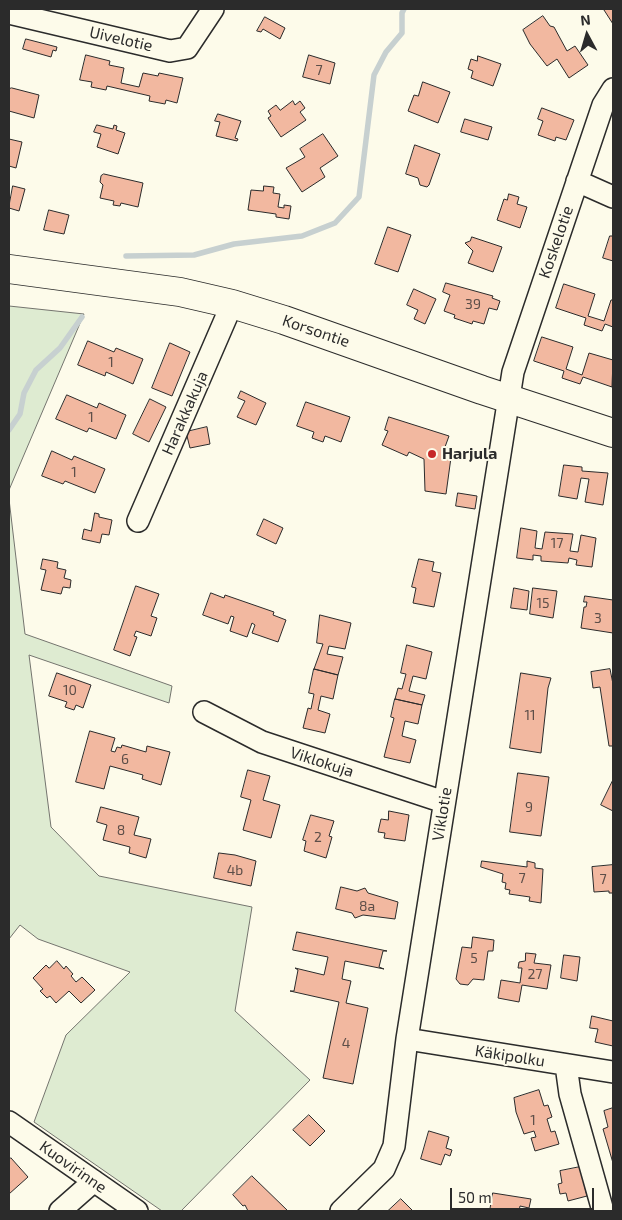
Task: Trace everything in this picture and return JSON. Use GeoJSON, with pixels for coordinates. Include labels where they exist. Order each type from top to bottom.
{"type":"FeatureCollection","features":[{"type":"Feature","properties":{"kind":"main road","name":"Korsontie"},"geometry":{"type":"LineString","coordinates":[[9,269],[180,292],[232,304],[613,433]]}},
{"type":"Feature","properties":{"kind":"street","name":"Uivelotie"},"geometry":{"type":"LineString","coordinates":[[9,13],[170,51],[187,48],[213,9]]}},
{"type":"Feature","properties":{"kind":"street","name":"Koskelotie"},"geometry":{"type":"LineString","coordinates":[[508,399],[513,372],[577,181],[603,105],[613,89]]}},
{"type":"Feature","properties":{"kind":"street"},"geometry":{"type":"LineString","coordinates":[[577,181],[613,197]]}},
{"type":"Feature","properties":{"kind":"street","name":"Harakkakuja"},"geometry":{"type":"LineString","coordinates":[[138,521],[232,304]]}},
{"type":"Feature","properties":{"kind":"street","name":"Viklotie"},"geometry":{"type":"LineString","coordinates":[[341,1211],[384,1169],[394,1146],[407,1039],[508,399]]}},
{"type":"Feature","properties":{"kind":"street","name":"Viklokuja"},"geometry":{"type":"LineString","coordinates":[[204,712],[262,742],[444,802]]}},
{"type":"Feature","properties":{"kind":"street","name":"Käkipolku"},"geometry":{"type":"LineString","coordinates":[[407,1039],[613,1072]]}},
{"type":"Feature","properties":{"kind":"street"},"geometry":{"type":"LineString","coordinates":[[566,1065],[570,1094],[603,1211]]}},
{"type":"Feature","properties":{"kind":"street","name":"Kuovirinne"},"geometry":{"type":"LineString","coordinates":[[9,1122],[137,1211]]}},
{"type":"Feature","properties":{"kind":"street"},"geometry":{"type":"LineString","coordinates":[[60,1211],[94,1181]]}},
{"type":"Feature","properties":{"kind":"green space"},"geometry":{"type":"Polygon","coordinates":[[[9,306],[84,314],[9,490],[9,306]]]}},
{"type":"Feature","properties":{"kind":"green space"},"geometry":{"type":"Polygon","coordinates":[[[9,499],[25,634],[172,686],[169,703],[29,655],[51,827],[99,876],[252,907],[235,1011],[310,1080],[181,1211],[162,1211],[34,1122],[66,1035],[130,972],[38,939],[20,925],[9,939],[9,499]]]}},
{"type":"Feature","properties":{"kind":"building"},"geometry":{"type":"Polygon","coordinates":[[[613,9],[613,24],[604,10],[613,9]]]}},
{"type":"Feature","properties":{"kind":"building"},"geometry":{"type":"Polygon","coordinates":[[[543,16],[550,26],[554,27],[567,51],[575,46],[588,65],[569,78],[557,59],[547,66],[530,44],[523,30],[543,16]]]}},
{"type":"Feature","properties":{"kind":"building"},"geometry":{"type":"Polygon","coordinates":[[[265,17],[285,28],[280,39],[263,29],[261,32],[257,31],[265,17]]]}},
{"type":"Feature","properties":{"kind":"building"},"geometry":{"type":"Polygon","coordinates":[[[26,39],[57,47],[56,51],[53,50],[51,57],[23,49],[26,39]]]}},
{"type":"Feature","properties":{"kind":"building"},"geometry":{"type":"Polygon","coordinates":[[[86,55],[110,61],[109,65],[124,68],[121,83],[139,87],[143,73],[158,76],[159,73],[183,78],[177,103],[166,100],[165,104],[149,101],[150,96],[107,86],[106,90],[91,87],[92,82],[80,80],[86,55]]]}},
{"type":"Feature","properties":{"kind":"building"},"geometry":{"type":"Polygon","coordinates":[[[309,55],[335,63],[330,84],[303,77],[309,55]]]}},
{"type":"Feature","properties":{"kind":"building"},"geometry":{"type":"Polygon","coordinates":[[[478,56],[501,64],[493,86],[471,78],[473,71],[468,69],[471,59],[477,61],[478,56]]]}},
{"type":"Feature","properties":{"kind":"building"},"geometry":{"type":"Polygon","coordinates":[[[423,82],[450,92],[438,123],[408,111],[414,95],[418,96],[423,82]]]}},
{"type":"Feature","properties":{"kind":"building"},"geometry":{"type":"Polygon","coordinates":[[[12,88],[39,95],[34,118],[9,111],[9,89],[12,88]]]}},
{"type":"Feature","properties":{"kind":"building"},"geometry":{"type":"Polygon","coordinates":[[[293,101],[295,105],[300,101],[305,108],[300,112],[306,120],[281,137],[268,118],[271,116],[268,111],[276,105],[280,110],[293,101]]]}},
{"type":"Feature","properties":{"kind":"building"},"geometry":{"type":"Polygon","coordinates":[[[542,108],[574,120],[566,140],[556,137],[555,141],[538,135],[543,121],[538,119],[542,108]]]}},
{"type":"Feature","properties":{"kind":"building"},"geometry":{"type":"Polygon","coordinates":[[[218,114],[241,121],[235,138],[238,139],[237,141],[216,136],[220,122],[215,121],[218,114]]]}},
{"type":"Feature","properties":{"kind":"building"},"geometry":{"type":"Polygon","coordinates":[[[465,119],[492,127],[488,140],[461,132],[465,119]]]}},
{"type":"Feature","properties":{"kind":"building"},"geometry":{"type":"Polygon","coordinates":[[[97,125],[113,129],[114,125],[117,126],[116,130],[125,133],[118,154],[97,147],[101,134],[94,132],[97,125]]]}},
{"type":"Feature","properties":{"kind":"building"},"geometry":{"type":"Polygon","coordinates":[[[323,134],[338,156],[320,168],[325,177],[302,192],[286,168],[305,157],[300,149],[323,134]]]}},
{"type":"Feature","properties":{"kind":"building"},"geometry":{"type":"Polygon","coordinates":[[[9,139],[22,142],[16,168],[9,166],[9,139]]]}},
{"type":"Feature","properties":{"kind":"building"},"geometry":{"type":"Polygon","coordinates":[[[415,145],[440,154],[427,187],[420,185],[418,178],[406,174],[415,145]]]}},
{"type":"Feature","properties":{"kind":"building"},"geometry":{"type":"Polygon","coordinates":[[[104,174],[143,183],[138,207],[121,203],[120,206],[113,205],[114,201],[100,198],[103,185],[100,182],[101,176],[104,174]]]}},
{"type":"Feature","properties":{"kind":"building"},"geometry":{"type":"Polygon","coordinates":[[[13,186],[25,189],[19,211],[9,208],[13,186]]]}},
{"type":"Feature","properties":{"kind":"building"},"geometry":{"type":"Polygon","coordinates":[[[264,186],[274,187],[273,193],[280,194],[278,207],[284,208],[284,205],[291,206],[289,219],[276,217],[276,214],[248,210],[251,190],[263,191],[264,186]]]}},
{"type":"Feature","properties":{"kind":"building"},"geometry":{"type":"Polygon","coordinates":[[[509,194],[519,197],[517,204],[527,207],[520,228],[497,220],[504,199],[507,200],[509,194]]]}},
{"type":"Feature","properties":{"kind":"building"},"geometry":{"type":"Polygon","coordinates":[[[49,210],[69,215],[64,234],[44,230],[49,210]]]}},
{"type":"Feature","properties":{"kind":"building"},"geometry":{"type":"Polygon","coordinates":[[[388,227],[411,235],[398,272],[375,264],[388,227]]]}},
{"type":"Feature","properties":{"kind":"building"},"geometry":{"type":"Polygon","coordinates":[[[610,236],[613,236],[613,261],[603,258],[610,236]]]}},
{"type":"Feature","properties":{"kind":"building"},"geometry":{"type":"Polygon","coordinates":[[[472,237],[502,247],[493,272],[468,263],[473,251],[465,243],[470,241],[472,237]]]}},
{"type":"Feature","properties":{"kind":"building"},"geometry":{"type":"Polygon","coordinates":[[[446,283],[493,296],[492,298],[500,301],[497,310],[489,308],[484,324],[473,321],[472,324],[454,318],[455,315],[444,311],[450,295],[443,292],[446,283]]]}},
{"type":"Feature","properties":{"kind":"building"},"geometry":{"type":"Polygon","coordinates":[[[564,284],[595,294],[588,316],[604,321],[611,300],[613,300],[613,327],[605,324],[602,331],[584,325],[586,318],[556,308],[564,284]]]}},
{"type":"Feature","properties":{"kind":"building"},"geometry":{"type":"Polygon","coordinates":[[[414,289],[436,299],[425,324],[414,319],[418,310],[407,305],[414,289]]]}},
{"type":"Feature","properties":{"kind":"building"},"geometry":{"type":"Polygon","coordinates":[[[542,337],[573,347],[566,369],[582,375],[589,353],[613,360],[612,387],[583,377],[580,384],[562,378],[564,371],[534,361],[542,337]]]}},
{"type":"Feature","properties":{"kind":"building"},"geometry":{"type":"Polygon","coordinates":[[[88,341],[114,352],[116,348],[143,359],[133,384],[106,372],[105,376],[78,365],[88,341]]]}},
{"type":"Feature","properties":{"kind":"building"},"geometry":{"type":"Polygon","coordinates":[[[170,343],[190,352],[172,396],[152,388],[170,343]]]}},
{"type":"Feature","properties":{"kind":"building"},"geometry":{"type":"Polygon","coordinates":[[[241,391],[266,403],[256,425],[237,417],[245,401],[238,398],[241,391]]]}},
{"type":"Feature","properties":{"kind":"building"},"geometry":{"type":"Polygon","coordinates":[[[67,395],[97,408],[99,403],[126,415],[116,439],[89,428],[87,432],[56,419],[67,395]]]}},
{"type":"Feature","properties":{"kind":"building"},"geometry":{"type":"Polygon","coordinates":[[[150,399],[166,407],[149,442],[133,434],[150,399]]]}},
{"type":"Feature","properties":{"kind":"building"},"geometry":{"type":"Polygon","coordinates":[[[306,402],[350,417],[341,442],[325,436],[323,442],[312,438],[314,432],[297,426],[306,402]]]}},
{"type":"Feature","properties":{"kind":"building","name":"Harjula"},"geometry":{"type":"Polygon","coordinates":[[[389,417],[449,436],[445,447],[452,450],[446,494],[425,491],[424,459],[409,452],[407,456],[382,445],[388,431],[385,430],[389,417]]]}},
{"type":"Feature","properties":{"kind":"building"},"geometry":{"type":"Polygon","coordinates":[[[207,427],[210,444],[190,448],[186,432],[207,427]]]}},
{"type":"Feature","properties":{"kind":"building"},"geometry":{"type":"Polygon","coordinates":[[[52,451],[72,460],[74,456],[105,469],[95,493],[65,481],[63,484],[42,476],[52,451]]]}},
{"type":"Feature","properties":{"kind":"building"},"geometry":{"type":"Polygon","coordinates":[[[564,465],[582,467],[582,471],[608,473],[603,505],[585,502],[589,479],[581,478],[577,499],[559,496],[564,465]]]}},
{"type":"Feature","properties":{"kind":"building"},"geometry":{"type":"Polygon","coordinates":[[[458,493],[477,496],[475,509],[456,506],[458,493]]]}},
{"type":"Feature","properties":{"kind":"building"},"geometry":{"type":"Polygon","coordinates":[[[95,513],[99,514],[99,517],[112,520],[109,535],[102,534],[100,543],[82,539],[84,529],[91,531],[95,513]]]}},
{"type":"Feature","properties":{"kind":"building"},"geometry":{"type":"Polygon","coordinates":[[[264,519],[283,528],[276,544],[257,535],[264,519]]]}},
{"type":"Feature","properties":{"kind":"building"},"geometry":{"type":"Polygon","coordinates":[[[521,528],[537,531],[535,548],[542,549],[545,532],[573,534],[570,551],[578,552],[581,535],[596,538],[592,567],[576,565],[577,560],[569,558],[568,563],[541,561],[541,556],[533,555],[533,560],[517,558],[521,528]]]}},
{"type":"Feature","properties":{"kind":"building"},"geometry":{"type":"Polygon","coordinates":[[[43,559],[58,562],[57,568],[66,570],[64,578],[71,580],[70,588],[63,587],[61,594],[41,590],[46,570],[41,569],[43,559]]]}},
{"type":"Feature","properties":{"kind":"building"},"geometry":{"type":"Polygon","coordinates":[[[419,559],[434,562],[432,571],[441,573],[434,607],[413,603],[416,588],[412,587],[419,559]]]}},
{"type":"Feature","properties":{"kind":"building"},"geometry":{"type":"Polygon","coordinates":[[[136,586],[159,594],[151,616],[157,618],[151,636],[136,631],[134,636],[137,637],[130,656],[114,650],[136,586]]]}},
{"type":"Feature","properties":{"kind":"building"},"geometry":{"type":"Polygon","coordinates":[[[514,588],[529,591],[527,610],[511,608],[514,588]]]}},
{"type":"Feature","properties":{"kind":"building"},"geometry":{"type":"Polygon","coordinates":[[[533,588],[557,591],[553,618],[530,614],[533,588]]]}},
{"type":"Feature","properties":{"kind":"building"},"geometry":{"type":"Polygon","coordinates":[[[211,593],[224,598],[225,595],[274,612],[273,615],[286,620],[278,642],[252,633],[255,625],[252,623],[247,637],[230,631],[234,617],[231,616],[228,624],[203,615],[211,593]]]}},
{"type":"Feature","properties":{"kind":"building"},"geometry":{"type":"Polygon","coordinates":[[[585,596],[613,600],[613,633],[581,628],[584,607],[586,607],[587,602],[584,602],[585,596]]]}},
{"type":"Feature","properties":{"kind":"building"},"geometry":{"type":"Polygon","coordinates":[[[320,615],[351,623],[345,649],[329,646],[327,654],[343,657],[338,675],[314,669],[323,644],[317,643],[320,615]]]}},
{"type":"Feature","properties":{"kind":"building"},"geometry":{"type":"Polygon","coordinates":[[[407,645],[432,652],[426,679],[413,676],[409,691],[425,695],[422,705],[395,699],[398,688],[402,689],[406,674],[401,673],[407,645]]]}},
{"type":"Feature","properties":{"kind":"building"},"geometry":{"type":"Polygon","coordinates":[[[314,669],[338,675],[333,699],[321,696],[318,710],[330,714],[325,733],[303,728],[308,708],[311,709],[314,694],[309,693],[314,669]]]}},
{"type":"Feature","properties":{"kind":"building"},"geometry":{"type":"Polygon","coordinates":[[[610,669],[613,684],[613,746],[609,746],[600,687],[593,688],[591,672],[610,669]]]}},
{"type":"Feature","properties":{"kind":"building"},"geometry":{"type":"Polygon","coordinates":[[[57,673],[91,685],[83,708],[76,705],[74,710],[65,707],[67,702],[49,696],[57,673]]]}},
{"type":"Feature","properties":{"kind":"building"},"geometry":{"type":"Polygon","coordinates":[[[521,673],[551,678],[548,688],[541,753],[510,748],[521,673]]]}},
{"type":"Feature","properties":{"kind":"building"},"geometry":{"type":"Polygon","coordinates":[[[395,699],[422,705],[418,724],[405,721],[402,736],[416,740],[410,763],[384,757],[394,718],[391,717],[395,699]]]}},
{"type":"Feature","properties":{"kind":"building"},"geometry":{"type":"Polygon","coordinates":[[[90,731],[115,738],[111,751],[115,752],[117,747],[121,748],[122,745],[146,752],[147,746],[170,752],[161,785],[142,779],[143,775],[110,766],[104,789],[76,782],[90,731]]]}},
{"type":"Feature","properties":{"kind":"building"},"geometry":{"type":"Polygon","coordinates":[[[248,770],[270,776],[263,800],[280,805],[271,838],[243,830],[251,800],[241,797],[248,770]]]}},
{"type":"Feature","properties":{"kind":"building"},"geometry":{"type":"Polygon","coordinates":[[[518,773],[549,777],[541,836],[510,832],[518,773]]]}},
{"type":"Feature","properties":{"kind":"building"},"geometry":{"type":"Polygon","coordinates":[[[613,780],[613,811],[601,805],[613,780]]]}},
{"type":"Feature","properties":{"kind":"building"},"geometry":{"type":"Polygon","coordinates":[[[101,807],[139,817],[134,835],[151,839],[146,858],[129,853],[130,847],[103,840],[107,825],[97,822],[101,807]]]}},
{"type":"Feature","properties":{"kind":"building"},"geometry":{"type":"Polygon","coordinates":[[[389,811],[409,815],[405,841],[384,838],[385,833],[378,832],[381,819],[388,820],[389,811]]]}},
{"type":"Feature","properties":{"kind":"building"},"geometry":{"type":"Polygon","coordinates":[[[311,815],[334,821],[329,836],[332,837],[326,858],[304,851],[306,841],[303,840],[311,815]]]}},
{"type":"Feature","properties":{"kind":"building"},"geometry":{"type":"Polygon","coordinates":[[[219,853],[256,861],[251,886],[214,878],[219,853]]]}},
{"type":"Feature","properties":{"kind":"building"},"geometry":{"type":"Polygon","coordinates":[[[482,861],[527,867],[527,861],[535,863],[535,868],[543,869],[541,903],[529,901],[530,897],[509,894],[510,890],[505,889],[506,883],[502,882],[503,874],[481,867],[482,861]]]}},
{"type":"Feature","properties":{"kind":"building"},"geometry":{"type":"Polygon","coordinates":[[[613,865],[613,893],[609,893],[609,891],[594,892],[592,867],[613,865]]]}},
{"type":"Feature","properties":{"kind":"building"},"geometry":{"type":"Polygon","coordinates":[[[341,887],[357,891],[365,888],[368,893],[398,902],[395,919],[363,915],[355,918],[352,913],[336,909],[341,887]]]}},
{"type":"Feature","properties":{"kind":"building"},"geometry":{"type":"Polygon","coordinates":[[[297,932],[387,951],[383,951],[379,967],[384,969],[345,961],[342,979],[351,981],[346,1003],[368,1008],[353,1084],[323,1078],[339,1002],[290,991],[294,991],[298,970],[295,968],[324,975],[328,957],[293,950],[297,932]]]}},
{"type":"Feature","properties":{"kind":"building"},"geometry":{"type":"Polygon","coordinates":[[[473,937],[494,940],[493,951],[488,951],[484,980],[473,979],[468,985],[460,984],[456,979],[462,947],[471,948],[473,937]]]}},
{"type":"Feature","properties":{"kind":"building"},"geometry":{"type":"Polygon","coordinates":[[[526,953],[536,954],[534,963],[551,965],[547,989],[522,985],[519,1002],[498,998],[501,980],[520,983],[522,968],[518,968],[519,962],[525,961],[526,953]]]}},
{"type":"Feature","properties":{"kind":"building"},"geometry":{"type":"Polygon","coordinates":[[[564,955],[580,957],[577,981],[561,978],[564,955]]]}},
{"type":"Feature","properties":{"kind":"building"},"geometry":{"type":"Polygon","coordinates":[[[57,961],[64,969],[66,966],[73,974],[71,976],[76,982],[82,977],[95,990],[81,1003],[69,991],[56,1003],[50,996],[47,998],[40,991],[43,989],[33,978],[46,965],[49,968],[57,961]]]}},
{"type":"Feature","properties":{"kind":"building"},"geometry":{"type":"Polygon","coordinates":[[[592,1016],[613,1021],[613,1046],[595,1042],[598,1029],[590,1028],[592,1016]]]}},
{"type":"Feature","properties":{"kind":"building"},"geometry":{"type":"Polygon","coordinates":[[[539,1090],[544,1106],[548,1105],[552,1117],[547,1119],[551,1132],[555,1131],[559,1144],[535,1151],[531,1138],[536,1137],[534,1131],[524,1134],[516,1112],[514,1098],[539,1090]]]}},
{"type":"Feature","properties":{"kind":"building"},"geometry":{"type":"Polygon","coordinates":[[[613,1108],[613,1163],[603,1129],[608,1127],[604,1111],[613,1108]]]}},
{"type":"Feature","properties":{"kind":"building"},"geometry":{"type":"Polygon","coordinates":[[[309,1115],[325,1131],[310,1146],[293,1130],[309,1115]]]}},
{"type":"Feature","properties":{"kind":"building"},"geometry":{"type":"Polygon","coordinates":[[[429,1131],[449,1137],[446,1148],[452,1150],[450,1156],[445,1154],[441,1165],[421,1159],[429,1131]]]}},
{"type":"Feature","properties":{"kind":"building"},"geometry":{"type":"Polygon","coordinates":[[[11,1158],[28,1177],[9,1194],[9,1160],[11,1158]]]}},
{"type":"Feature","properties":{"kind":"building"},"geometry":{"type":"Polygon","coordinates":[[[580,1167],[587,1196],[568,1201],[566,1193],[560,1194],[558,1184],[562,1183],[560,1171],[580,1167]]]}},
{"type":"Feature","properties":{"kind":"building"},"geometry":{"type":"Polygon","coordinates":[[[252,1176],[288,1211],[248,1211],[245,1205],[243,1206],[233,1195],[252,1176]]]}},
{"type":"Feature","properties":{"kind":"building"},"geometry":{"type":"Polygon","coordinates":[[[493,1193],[531,1199],[529,1208],[520,1206],[519,1211],[490,1211],[493,1193]]]}},
{"type":"Feature","properties":{"kind":"building"},"geometry":{"type":"Polygon","coordinates":[[[401,1199],[413,1211],[388,1211],[401,1199]]]}},
{"type":"Feature","properties":{"kind":"waterway"},"geometry":{"type":"LineString","coordinates":[[126,256],[194,255],[234,244],[302,236],[335,223],[359,197],[374,75],[386,52],[402,33],[402,13],[404,9]]}},
{"type":"Feature","properties":{"kind":"waterway"},"geometry":{"type":"LineString","coordinates":[[9,430],[20,414],[24,393],[36,370],[60,348],[82,317]]}},
{"type":"Feature","properties":{"kind":"place","name":"Harjula"},"geometry":{"type":"Point","coordinates":[432,454]}}]}
